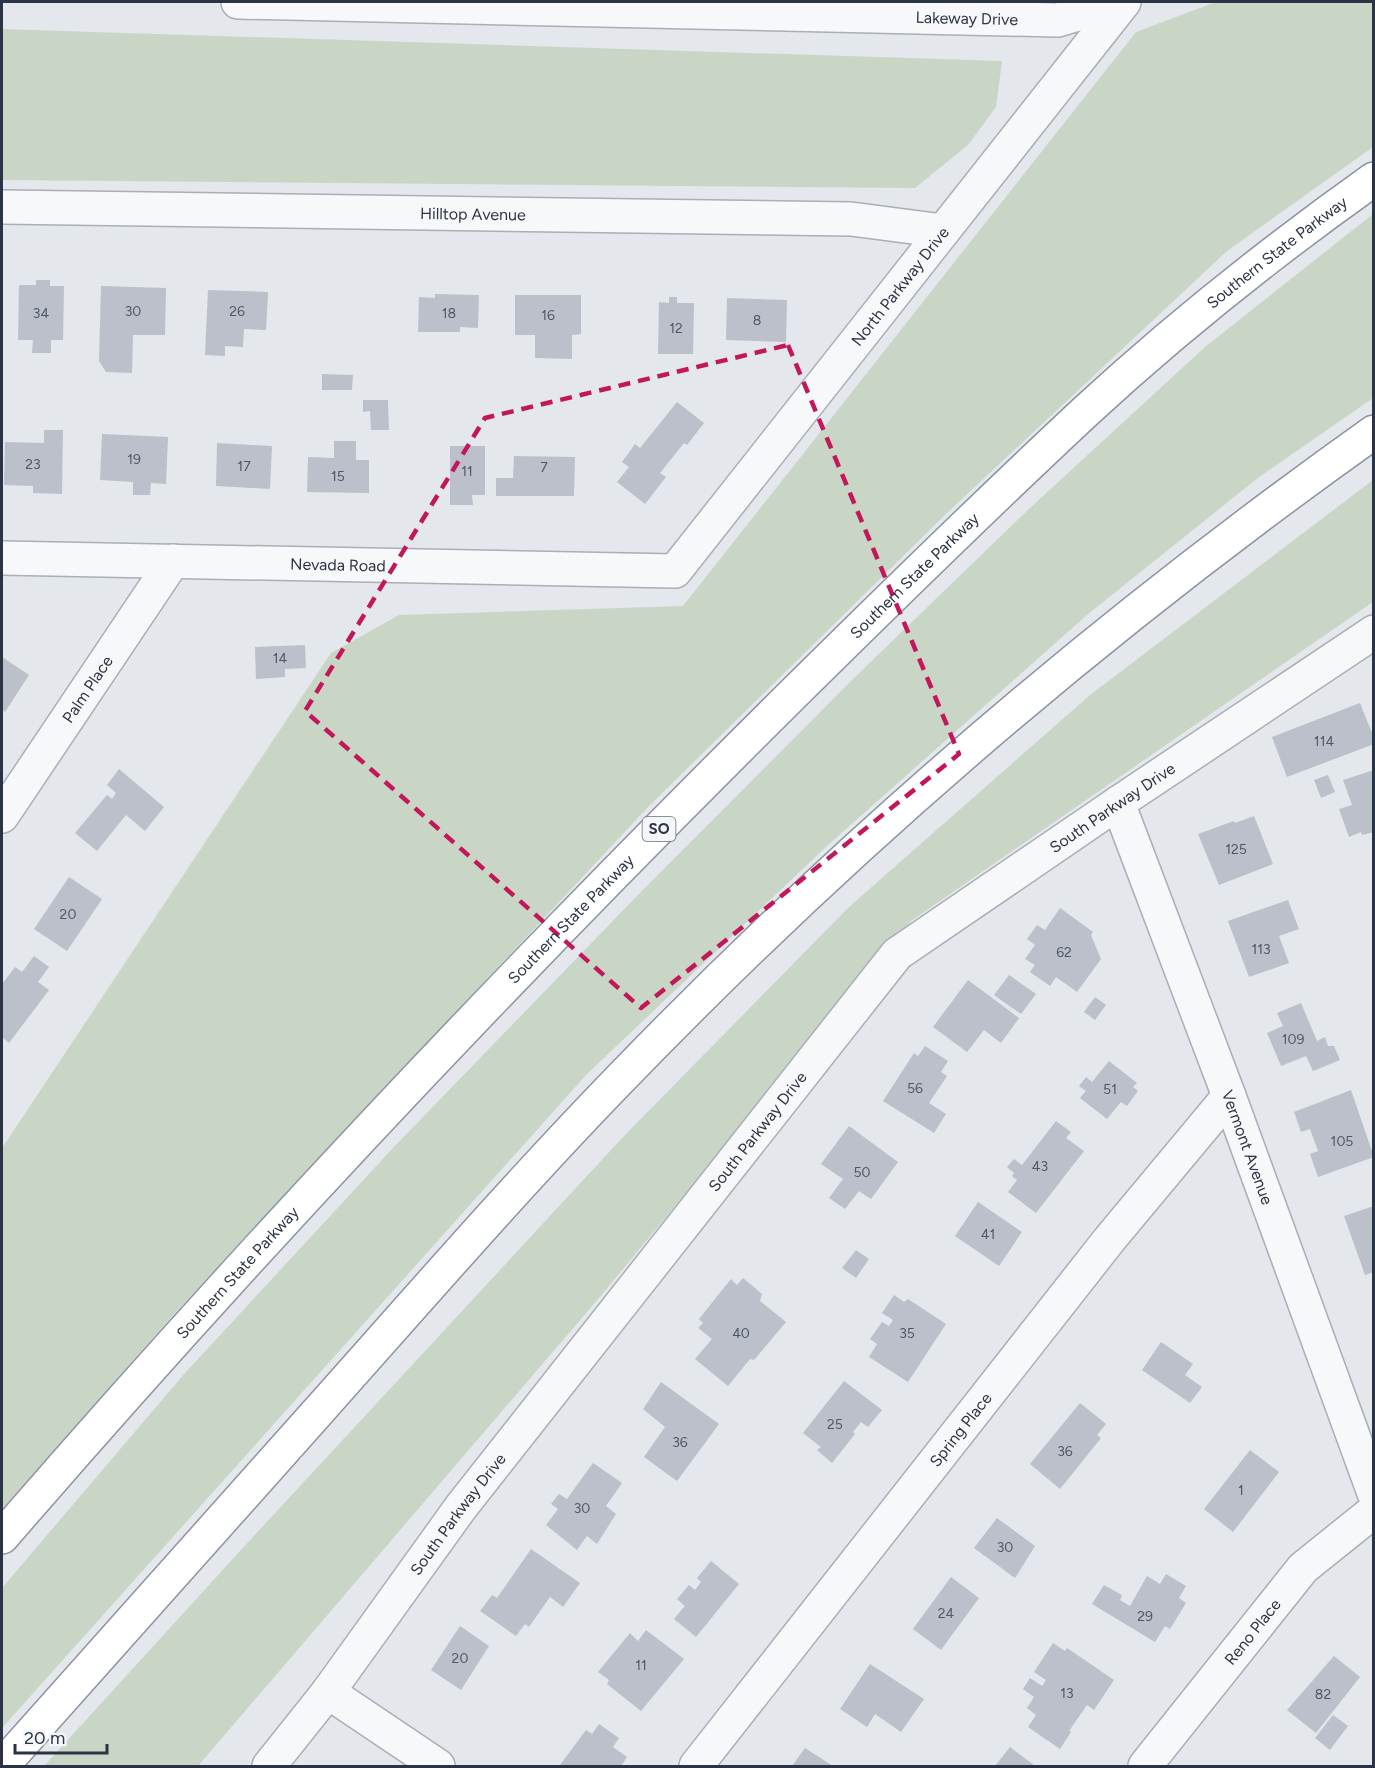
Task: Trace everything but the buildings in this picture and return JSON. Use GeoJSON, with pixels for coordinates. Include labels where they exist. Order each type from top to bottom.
{"type":"FeatureCollection","features":[{"type":"Feature","properties":{"kind":"highway","name":"Southern State Parkway"},"geometry":{"type":"LineString","coordinates":[[2,1537],[142,1378],[372,1126],[610,877],[778,709],[1089,408],[1222,295],[1374,179]]}},
{"type":"Feature","properties":{"kind":"highway"},"geometry":{"type":"LineString","coordinates":[[2,1766],[505,1203],[619,1079],[737,962],[901,808],[1026,700],[1186,571],[1374,432]]}},
{"type":"Feature","properties":{"kind":"street","name":"Lakeway Drive"},"geometry":{"type":"LineString","coordinates":[[238,2],[1058,20],[1117,2]]}},
{"type":"Feature","properties":{"kind":"street","name":"North Parkway Drive"},"geometry":{"type":"LineString","coordinates":[[675,571],[1124,2]]}},
{"type":"Feature","properties":{"kind":"street","name":"Hilltop Avenue"},"geometry":{"type":"LineString","coordinates":[[2,207],[851,219],[943,231]]}},
{"type":"Feature","properties":{"kind":"street","name":"Nevada Road"},"geometry":{"type":"LineString","coordinates":[[2,558],[675,571]]}},
{"type":"Feature","properties":{"kind":"street","name":"Palm Place"},"geometry":{"type":"LineString","coordinates":[[2,816],[173,561]]}},
{"type":"Feature","properties":{"kind":"street","name":"South Parkway Drive"},"geometry":{"type":"LineString","coordinates":[[269,1767],[328,1692],[461,1507],[897,954],[1374,632]]}},
{"type":"Feature","properties":{"kind":"street","name":"Vermont Avenue"},"geometry":{"type":"LineString","coordinates":[[1118,803],[1229,1096],[1374,1493]]}},
{"type":"Feature","properties":{"kind":"street","name":"Spring Place"},"geometry":{"type":"LineString","coordinates":[[696,1767],[1109,1240],[1229,1096]]}},
{"type":"Feature","properties":{"kind":"street","name":"Reno Place"},"geometry":{"type":"LineString","coordinates":[[1145,1767],[1303,1568],[1374,1511]]}},
{"type":"Feature","properties":{"kind":"street"},"geometry":{"type":"LineString","coordinates":[[328,1692],[438,1767]]}},
{"type":"Feature","properties":{"kind":"highlighted area"},"geometry":{"type":"Polygon","coordinates":[[[788,345],[959,754],[641,1008],[305,711],[485,418],[788,345]]]}},
{"type":"Feature","properties":{"kind":"green space"},"geometry":{"type":"Polygon","coordinates":[[[1216,2],[1373,2],[1373,147],[1227,251],[946,514],[648,807],[172,1316],[2,1510],[2,1148],[331,653],[399,615],[683,606],[1136,32],[1216,2]]]}},
{"type":"Feature","properties":{"kind":"green space"},"geometry":{"type":"Polygon","coordinates":[[[2,29],[1002,61],[996,107],[968,145],[915,188],[2,180],[2,29]]]}},
{"type":"Feature","properties":{"kind":"green space"},"geometry":{"type":"Polygon","coordinates":[[[1373,214],[1373,398],[1259,477],[1087,615],[828,845],[587,1074],[2,1728],[2,1588],[185,1373],[393,1148],[634,899],[853,679],[1030,508],[1205,347],[1373,214]]]}},
{"type":"Feature","properties":{"kind":"green space"},"geometry":{"type":"Polygon","coordinates":[[[1373,480],[1373,602],[911,921],[599,1298],[198,1766],[44,1766],[624,1136],[849,907],[1090,695],[1373,480]]]}}]}
